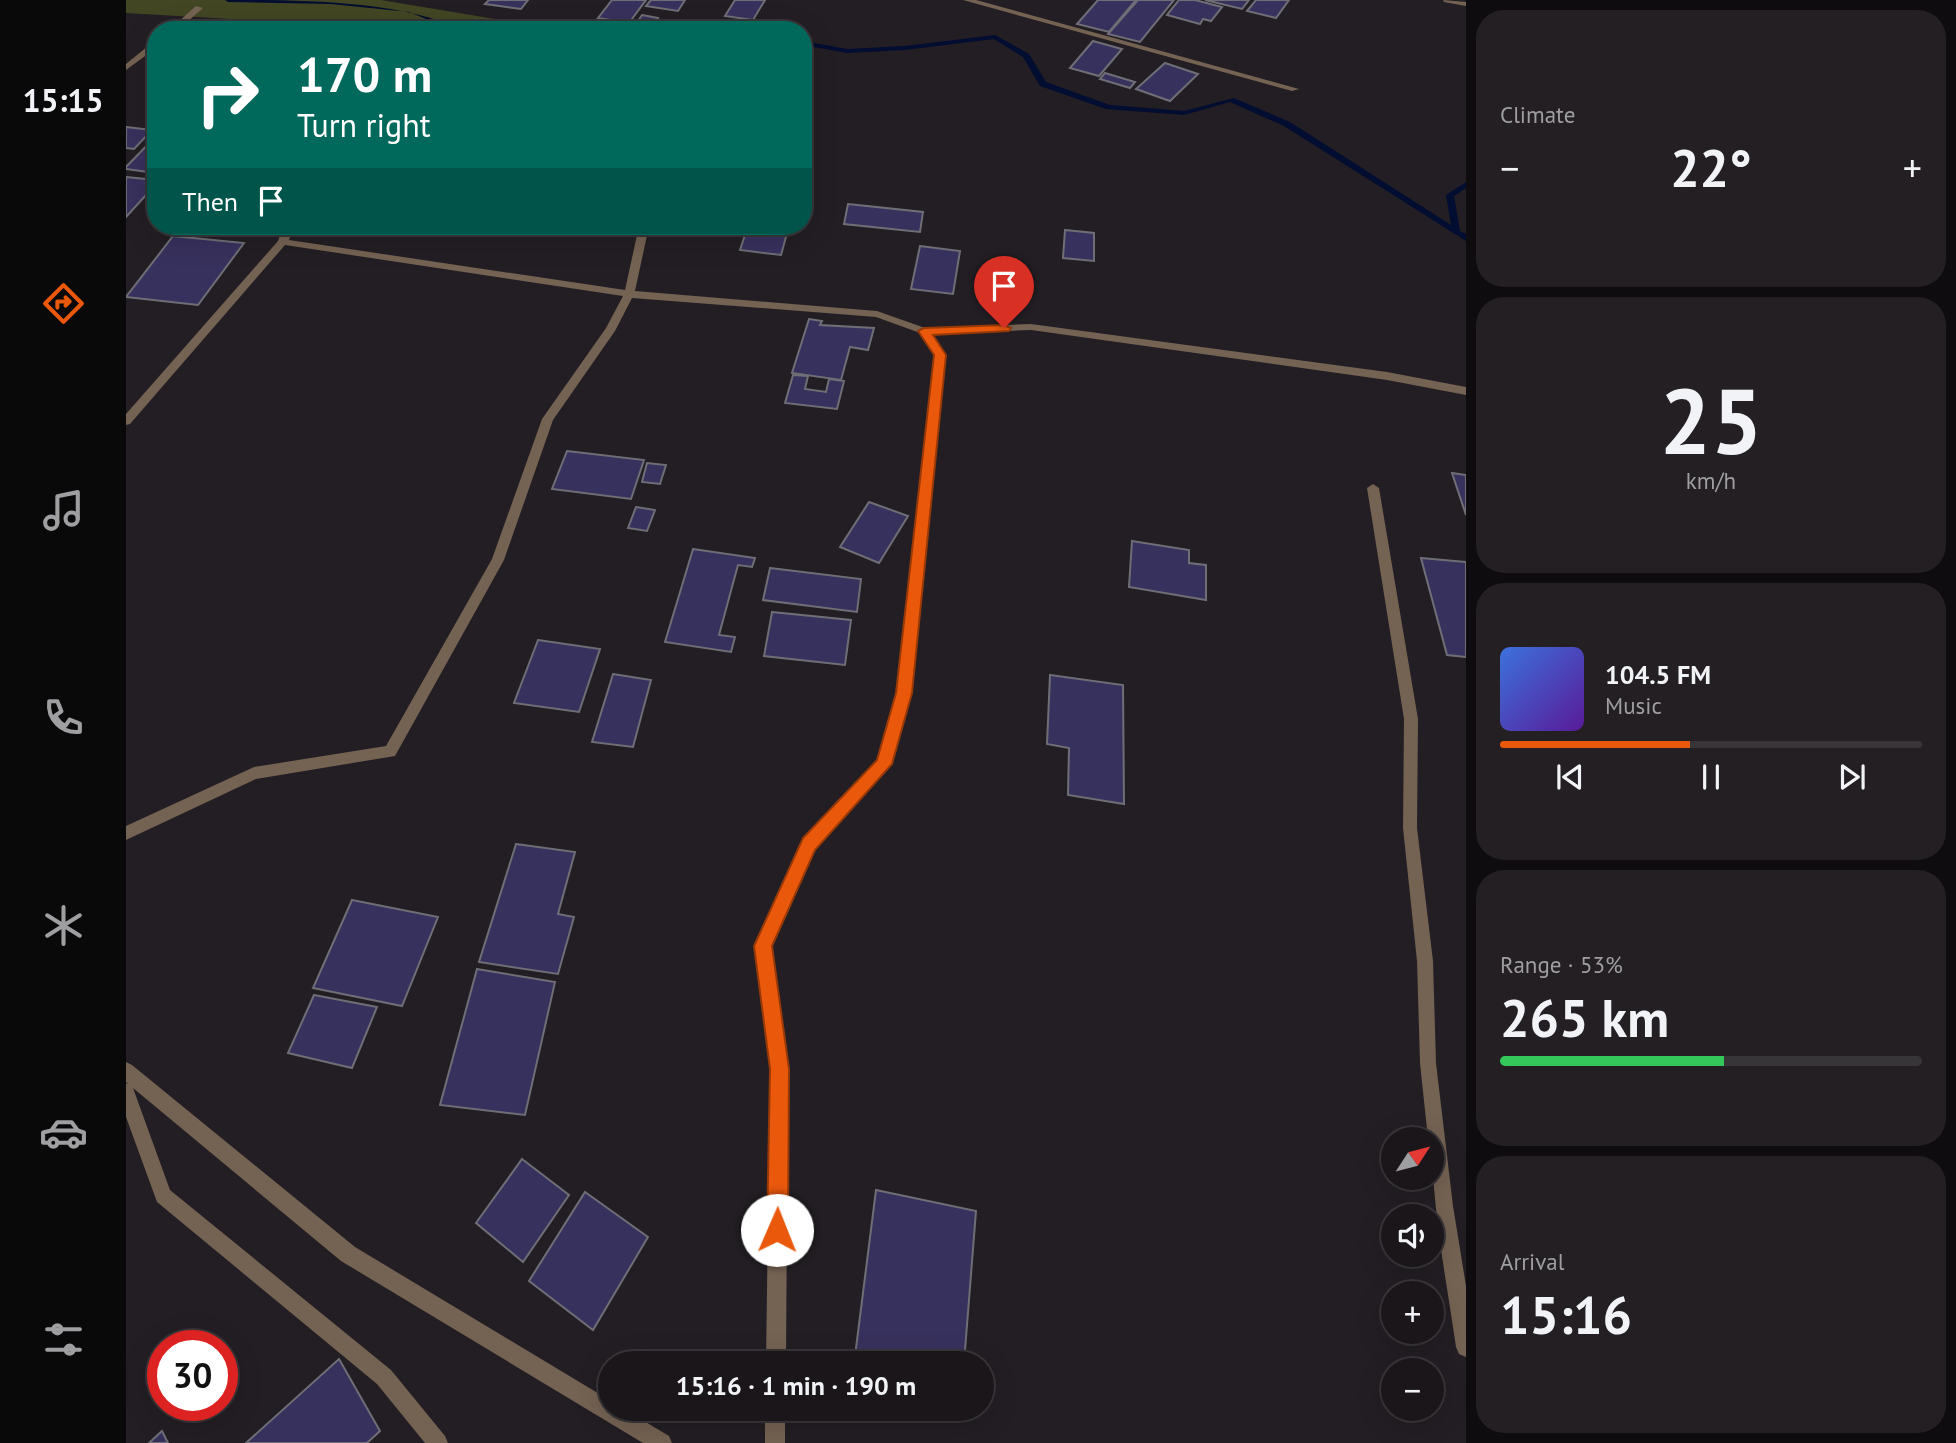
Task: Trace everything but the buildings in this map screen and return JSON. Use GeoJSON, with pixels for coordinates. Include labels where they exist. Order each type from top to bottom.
{"type":"FeatureCollection","features":[{"type":"Feature","properties":{"kind":"street"},"geometry":{"type":"LineString","coordinates":[[967,0],[1295,89]]}},
{"type":"Feature","properties":{"kind":"street"},"geometry":{"type":"LineString","coordinates":[[1447,0],[1466,4]]}},
{"type":"Feature","properties":{"kind":"street"},"geometry":{"type":"LineString","coordinates":[[184,21],[200,8]]}},
{"type":"Feature","properties":{"kind":"street"},"geometry":{"type":"LineString","coordinates":[[126,68],[147,51]]}},
{"type":"Feature","properties":{"kind":"street"},"geometry":{"type":"LineString","coordinates":[[126,421],[283,242],[285,235]]}},
{"type":"Feature","properties":{"kind":"street"},"geometry":{"type":"LineString","coordinates":[[126,833],[254,773],[390,752],[498,560],[548,419],[611,329],[629,294],[642,235]]}},
{"type":"Feature","properties":{"kind":"street"},"geometry":{"type":"LineString","coordinates":[[283,242],[629,294],[877,314],[924,331],[1031,327],[1387,376],[1466,391]]}},
{"type":"Feature","properties":{"kind":"street"},"geometry":{"type":"LineString","coordinates":[[776,1351],[779,1069],[763,946],[809,844],[884,764],[904,693],[940,355],[924,331]]}},
{"type":"Feature","properties":{"kind":"street"},"geometry":{"type":"LineString","coordinates":[[1373,488],[1411,719],[1410,828],[1425,961],[1428,1063],[1444,1206],[1466,1348]]}},
{"type":"Feature","properties":{"kind":"street"},"geometry":{"type":"LineString","coordinates":[[126,1071],[348,1254],[662,1443]]}},
{"type":"Feature","properties":{"kind":"street"},"geometry":{"type":"LineString","coordinates":[[126,1092],[163,1196],[384,1377],[438,1443]]}},
{"type":"Feature","properties":{"kind":"street"},"geometry":{"type":"LineString","coordinates":[[775,1421],[775,1443]]}},
{"type":"Feature","properties":{"kind":"green space"},"geometry":{"type":"Polygon","coordinates":[[[126,0],[381,0],[506,21],[264,21],[126,13],[126,0]]]}},
{"type":"Feature","properties":{"kind":"waterway"},"geometry":{"type":"LineString","coordinates":[[228,0],[331,2],[410,10],[438,21]]}},
{"type":"Feature","properties":{"kind":"waterway"},"geometry":{"type":"LineString","coordinates":[[812,45],[847,51],[905,48],[995,37],[1026,56],[1043,84],[1109,107],[1184,113],[1231,100],[1287,124],[1456,232]]}},
{"type":"Feature","properties":{"kind":"waterway"},"geometry":{"type":"LineString","coordinates":[[1456,232],[1450,195],[1466,184]]}},
{"type":"Feature","properties":{"kind":"waterway"},"geometry":{"type":"LineString","coordinates":[[1456,232],[1466,238]]}},
{"type":"Feature","properties":{"kind":"route"},"geometry":{"type":"LineString","coordinates":[[777,1230],[779,1069],[763,946],[809,844],[884,764],[904,693],[940,355],[924,331],[1004,328]]}}]}
